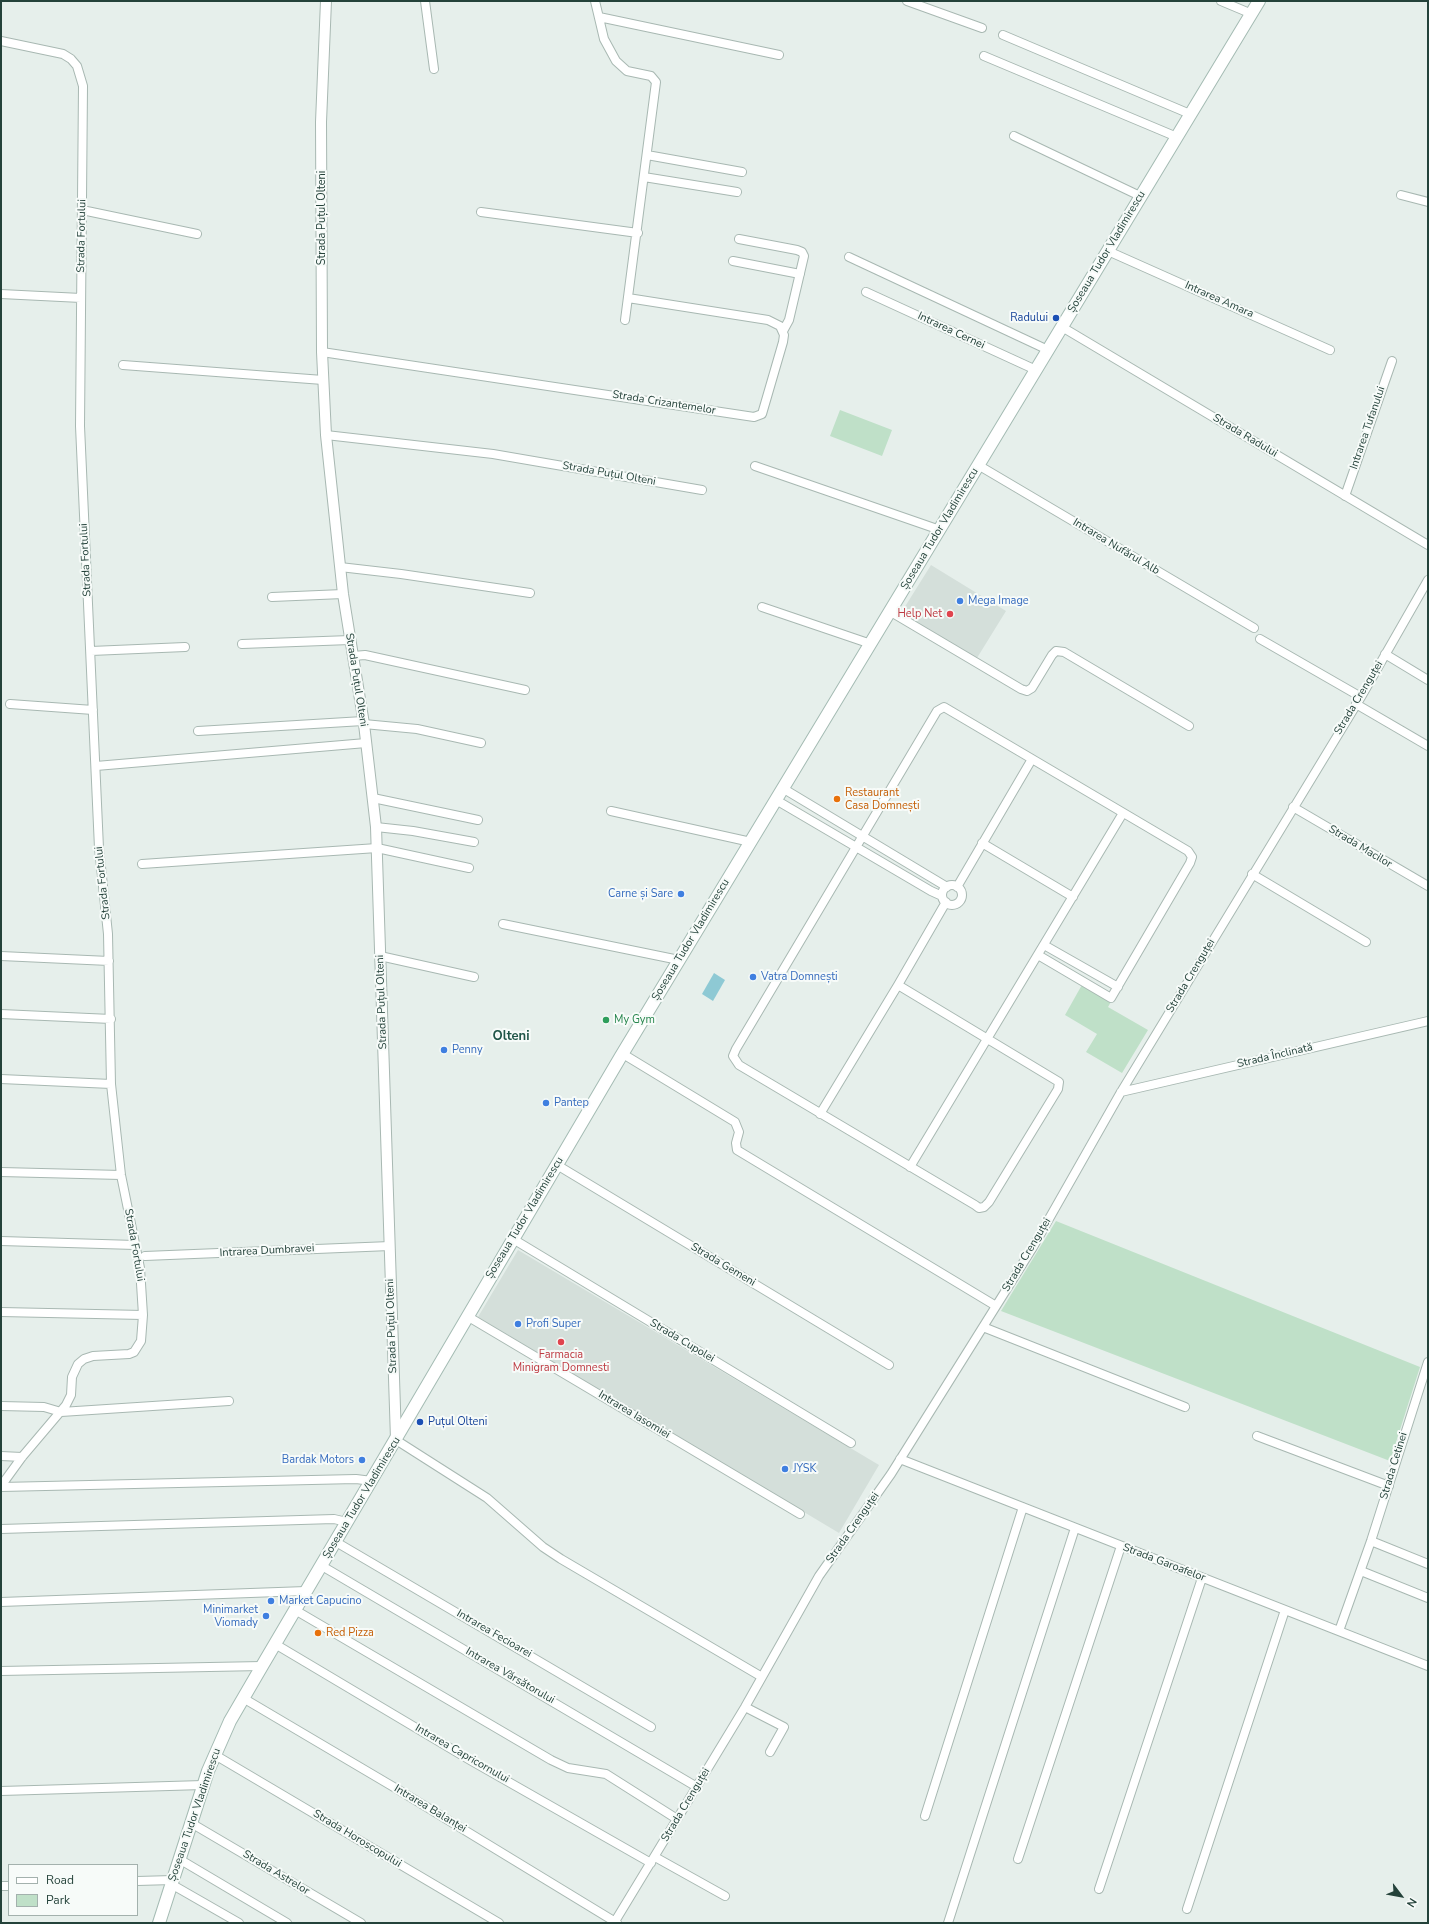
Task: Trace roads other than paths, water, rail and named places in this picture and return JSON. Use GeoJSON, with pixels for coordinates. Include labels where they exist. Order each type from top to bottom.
{"type":"FeatureCollection","features":[{"type":"Feature","properties":{"kind":"main road","name":"Șoseaua Tudor Vladimirescu"},"geometry":{"type":"LineString","coordinates":[[159,1923],[203,1785],[215,1755],[243,1698],[372,1481],[467,1316],[679,960],[784,789],[1140,196],[1259,1]]}},
{"type":"Feature","properties":{"kind":"street","name":"Strada Puțul Olteni"},"geometry":{"type":"LineString","coordinates":[[326,1],[321,122],[323,380],[326,435],[343,594],[364,722],[376,827],[396,1440]]}},
{"type":"Feature","properties":{"kind":"street"},"geometry":{"type":"LineString","coordinates":[[425,1],[434,69]]}},
{"type":"Feature","properties":{"kind":"street"},"geometry":{"type":"LineString","coordinates":[[594,1],[608,49],[623,69],[651,76],[656,82],[638,233],[625,320]]}},
{"type":"Feature","properties":{"kind":"street"},"geometry":{"type":"LineString","coordinates":[[907,1],[982,28]]}},
{"type":"Feature","properties":{"kind":"street"},"geometry":{"type":"LineString","coordinates":[[1221,1],[1252,14]]}},
{"type":"Feature","properties":{"kind":"street"},"geometry":{"type":"LineString","coordinates":[[599,17],[779,55]]}},
{"type":"Feature","properties":{"kind":"street"},"geometry":{"type":"LineString","coordinates":[[1003,36],[1190,114]]}},
{"type":"Feature","properties":{"kind":"street","name":"Strada Fortului"},"geometry":{"type":"LineString","coordinates":[[1,41],[51,51],[71,60],[77,66],[84,86],[80,426],[94,710],[99,848],[108,934],[111,1019],[111,1084],[121,1175],[140,1268],[143,1315],[141,1341],[134,1352],[129,1354],[93,1356],[84,1359],[78,1364],[72,1377],[69,1400],[61,1412],[22,1457],[1,1486]]}},
{"type":"Feature","properties":{"kind":"street"},"geometry":{"type":"LineString","coordinates":[[984,56],[1177,137]]}},
{"type":"Feature","properties":{"kind":"street"},"geometry":{"type":"LineString","coordinates":[[1014,136],[1140,196]]}},
{"type":"Feature","properties":{"kind":"street"},"geometry":{"type":"LineString","coordinates":[[647,155],[742,172]]}},
{"type":"Feature","properties":{"kind":"street"},"geometry":{"type":"LineString","coordinates":[[644,177],[737,192]]}},
{"type":"Feature","properties":{"kind":"street"},"geometry":{"type":"LineString","coordinates":[[1400,195],[1428,202]]}},
{"type":"Feature","properties":{"kind":"street"},"geometry":{"type":"LineString","coordinates":[[82,210],[197,234]]}},
{"type":"Feature","properties":{"kind":"street"},"geometry":{"type":"LineString","coordinates":[[481,212],[638,233]]}},
{"type":"Feature","properties":{"kind":"street","name":"Strada Crizantemelor"},"geometry":{"type":"LineString","coordinates":[[322,352],[754,417],[758,416],[764,410],[783,342],[783,331],[789,320],[804,260],[802,252],[739,239]]}},
{"type":"Feature","properties":{"kind":"street","name":"Intrarea Amara"},"geometry":{"type":"LineString","coordinates":[[1108,251],[1330,350]]}},
{"type":"Feature","properties":{"kind":"street"},"geometry":{"type":"LineString","coordinates":[[850,257],[1048,350]]}},
{"type":"Feature","properties":{"kind":"street"},"geometry":{"type":"LineString","coordinates":[[733,261],[800,274]]}},
{"type":"Feature","properties":{"kind":"street","name":"Intrarea Cernei"},"geometry":{"type":"LineString","coordinates":[[866,292],[1036,370]]}},
{"type":"Feature","properties":{"kind":"street"},"geometry":{"type":"LineString","coordinates":[[1,294],[81,298]]}},
{"type":"Feature","properties":{"kind":"street"},"geometry":{"type":"LineString","coordinates":[[628,298],[768,320],[775,323],[783,331]]}},
{"type":"Feature","properties":{"kind":"street","name":"Strada Radului"},"geometry":{"type":"LineString","coordinates":[[1062,327],[1428,545]]}},
{"type":"Feature","properties":{"kind":"street","name":"Intrarea Tufanului"},"geometry":{"type":"LineString","coordinates":[[1345,496],[1392,361]]}},
{"type":"Feature","properties":{"kind":"street"},"geometry":{"type":"LineString","coordinates":[[123,365],[323,380]]}},
{"type":"Feature","properties":{"kind":"street","name":"Strada Puțul Olteni"},"geometry":{"type":"LineString","coordinates":[[326,435],[493,454],[702,490]]}},
{"type":"Feature","properties":{"kind":"street","name":"Intrarea Nufărul Alb"},"geometry":{"type":"LineString","coordinates":[[978,465],[1254,628]]}},
{"type":"Feature","properties":{"kind":"street"},"geometry":{"type":"LineString","coordinates":[[755,466],[940,530]]}},
{"type":"Feature","properties":{"kind":"street"},"geometry":{"type":"LineString","coordinates":[[340,567],[402,574],[530,593]]}},
{"type":"Feature","properties":{"kind":"street","name":"Strada Crenguței"},"geometry":{"type":"LineString","coordinates":[[615,1922],[745,1707],[819,1576],[900,1459],[1036,1240],[1121,1092],[1356,704],[1428,580]]}},
{"type":"Feature","properties":{"kind":"street"},"geometry":{"type":"LineString","coordinates":[[272,597],[343,594]]}},
{"type":"Feature","properties":{"kind":"street"},"geometry":{"type":"LineString","coordinates":[[762,607],[871,644]]}},
{"type":"Feature","properties":{"kind":"street"},"geometry":{"type":"LineString","coordinates":[[891,612],[1021,689],[1027,691],[1032,688],[1052,655],[1056,651],[1064,652],[1189,726]]}},
{"type":"Feature","properties":{"kind":"street"},"geometry":{"type":"LineString","coordinates":[[1260,639],[1360,697]]}},
{"type":"Feature","properties":{"kind":"street"},"geometry":{"type":"LineString","coordinates":[[242,644],[350,640]]}},
{"type":"Feature","properties":{"kind":"street"},"geometry":{"type":"LineString","coordinates":[[91,651],[184,647]]}},
{"type":"Feature","properties":{"kind":"street"},"geometry":{"type":"LineString","coordinates":[[1385,654],[1428,680]]}},
{"type":"Feature","properties":{"kind":"street"},"geometry":{"type":"LineString","coordinates":[[353,656],[365,655],[525,690]]}},
{"type":"Feature","properties":{"kind":"street"},"geometry":{"type":"LineString","coordinates":[[10,704],[94,710]]}},
{"type":"Feature","properties":{"kind":"street"},"geometry":{"type":"LineString","coordinates":[[1356,704],[1428,746]]}},
{"type":"Feature","properties":{"kind":"street"},"geometry":{"type":"LineString","coordinates":[[898,984],[1059,1082],[1060,1086],[1054,1096],[989,1202],[984,1207],[979,1208],[820,1114],[739,1065],[733,1056],[940,708],[946,708],[1123,814],[1188,851],[1192,857],[1190,863],[1111,998],[1038,955]]}},
{"type":"Feature","properties":{"kind":"street"},"geometry":{"type":"LineString","coordinates":[[198,731],[364,722],[406,727],[480,743]]}},
{"type":"Feature","properties":{"kind":"street"},"geometry":{"type":"LineString","coordinates":[[96,766],[366,743]]}},
{"type":"Feature","properties":{"kind":"street"},"geometry":{"type":"LineString","coordinates":[[957,887],[1032,759]]}},
{"type":"Feature","properties":{"kind":"street"},"geometry":{"type":"LineString","coordinates":[[784,789],[905,860],[947,887]]}},
{"type":"Feature","properties":{"kind":"street"},"geometry":{"type":"LineString","coordinates":[[373,798],[478,820]]}},
{"type":"Feature","properties":{"kind":"street"},"geometry":{"type":"LineString","coordinates":[[776,800],[944,899],[954,904],[960,900],[962,893],[957,887],[950,885],[943,890],[944,899],[898,984],[820,1114]]}},
{"type":"Feature","properties":{"kind":"street","name":"Strada Macilor"},"geometry":{"type":"LineString","coordinates":[[1293,807],[1428,886]]}},
{"type":"Feature","properties":{"kind":"street"},"geometry":{"type":"LineString","coordinates":[[611,811],[751,842]]}},
{"type":"Feature","properties":{"kind":"street"},"geometry":{"type":"LineString","coordinates":[[910,1167],[1123,814]]}},
{"type":"Feature","properties":{"kind":"street"},"geometry":{"type":"LineString","coordinates":[[376,827],[413,830],[474,842]]}},
{"type":"Feature","properties":{"kind":"street"},"geometry":{"type":"LineString","coordinates":[[982,843],[1073,897]]}},
{"type":"Feature","properties":{"kind":"street"},"geometry":{"type":"LineString","coordinates":[[142,864],[377,848],[469,868]]}},
{"type":"Feature","properties":{"kind":"street"},"geometry":{"type":"LineString","coordinates":[[898,871],[905,860]]}},
{"type":"Feature","properties":{"kind":"street"},"geometry":{"type":"LineString","coordinates":[[1252,874],[1366,942]]}},
{"type":"Feature","properties":{"kind":"street"},"geometry":{"type":"LineString","coordinates":[[503,924],[679,960]]}},
{"type":"Feature","properties":{"kind":"street"},"geometry":{"type":"LineString","coordinates":[[1044,946],[1118,987]]}},
{"type":"Feature","properties":{"kind":"street"},"geometry":{"type":"LineString","coordinates":[[1,956],[109,961]]}},
{"type":"Feature","properties":{"kind":"street"},"geometry":{"type":"LineString","coordinates":[[380,956],[474,977]]}},
{"type":"Feature","properties":{"kind":"street"},"geometry":{"type":"LineString","coordinates":[[1,1014],[111,1019]]}},
{"type":"Feature","properties":{"kind":"street","name":"Strada Înclinată"},"geometry":{"type":"LineString","coordinates":[[1121,1092],[1428,1020]]}},
{"type":"Feature","properties":{"kind":"street"},"geometry":{"type":"LineString","coordinates":[[623,1054],[735,1122],[739,1132],[736,1143],[737,1150],[996,1306]]}},
{"type":"Feature","properties":{"kind":"street"},"geometry":{"type":"LineString","coordinates":[[1,1079],[111,1084]]}},
{"type":"Feature","properties":{"kind":"street","name":"Strada Gemeni"},"geometry":{"type":"LineString","coordinates":[[557,1165],[889,1365]]}},
{"type":"Feature","properties":{"kind":"street"},"geometry":{"type":"LineString","coordinates":[[1,1172],[121,1175]]}},
{"type":"Feature","properties":{"kind":"street","name":"Strada Cupolei"},"geometry":{"type":"LineString","coordinates":[[513,1239],[850,1443]]}},
{"type":"Feature","properties":{"kind":"street"},"geometry":{"type":"LineString","coordinates":[[1,1241],[136,1245]]}},
{"type":"Feature","properties":{"kind":"street","name":"Intrarea Dumbravei"},"geometry":{"type":"LineString","coordinates":[[145,1256],[390,1246]]}},
{"type":"Feature","properties":{"kind":"street"},"geometry":{"type":"LineString","coordinates":[[1,1312],[143,1315]]}},
{"type":"Feature","properties":{"kind":"street","name":"Intrarea Iasomiei"},"geometry":{"type":"LineString","coordinates":[[467,1316],[800,1514]]}},
{"type":"Feature","properties":{"kind":"street"},"geometry":{"type":"LineString","coordinates":[[983,1327],[1185,1407]]}},
{"type":"Feature","properties":{"kind":"street","name":"Strada Cetinei"},"geometry":{"type":"LineString","coordinates":[[1339,1631],[1371,1541],[1428,1362]]}},
{"type":"Feature","properties":{"kind":"street"},"geometry":{"type":"LineString","coordinates":[[1,1406],[44,1407],[61,1412],[229,1402]]}},
{"type":"Feature","properties":{"kind":"street"},"geometry":{"type":"LineString","coordinates":[[1257,1436],[1389,1486]]}},
{"type":"Feature","properties":{"kind":"street"},"geometry":{"type":"LineString","coordinates":[[396,1440],[487,1498],[542,1546],[561,1559],[762,1676]]}},
{"type":"Feature","properties":{"kind":"street"},"geometry":{"type":"LineString","coordinates":[[1,1456],[22,1457]]}},
{"type":"Feature","properties":{"kind":"street","name":"Strada Garoafelor"},"geometry":{"type":"LineString","coordinates":[[900,1459],[1428,1666]]}},
{"type":"Feature","properties":{"kind":"street"},"geometry":{"type":"LineString","coordinates":[[1,1486],[356,1479],[372,1481]]}},
{"type":"Feature","properties":{"kind":"street"},"geometry":{"type":"LineString","coordinates":[[925,1816],[1023,1507]]}},
{"type":"Feature","properties":{"kind":"street"},"geometry":{"type":"LineString","coordinates":[[1,1529],[334,1518],[347,1522]]}},
{"type":"Feature","properties":{"kind":"street"},"geometry":{"type":"LineString","coordinates":[[948,1923],[1075,1528]]}},
{"type":"Feature","properties":{"kind":"street"},"geometry":{"type":"LineString","coordinates":[[1371,1541],[1428,1564]]}},
{"type":"Feature","properties":{"kind":"street","name":"Intrarea Fecioarei"},"geometry":{"type":"LineString","coordinates":[[336,1542],[651,1727]]}},
{"type":"Feature","properties":{"kind":"street"},"geometry":{"type":"LineString","coordinates":[[1018,1860],[1121,1546]]}},
{"type":"Feature","properties":{"kind":"street","name":"Intrarea Vărsătorului"},"geometry":{"type":"LineString","coordinates":[[322,1566],[697,1787]]}},
{"type":"Feature","properties":{"kind":"street"},"geometry":{"type":"LineString","coordinates":[[1361,1571],[1428,1598]]}},
{"type":"Feature","properties":{"kind":"street"},"geometry":{"type":"LineString","coordinates":[[1099,1889],[1202,1578]]}},
{"type":"Feature","properties":{"kind":"street"},"geometry":{"type":"LineString","coordinates":[[1,1602],[306,1591]]}},
{"type":"Feature","properties":{"kind":"street"},"geometry":{"type":"LineString","coordinates":[[295,1610],[551,1760],[568,1768],[606,1774],[677,1819]]}},
{"type":"Feature","properties":{"kind":"street"},"geometry":{"type":"LineString","coordinates":[[1187,1909],[1285,1610]]}},
{"type":"Feature","properties":{"kind":"street","name":"Intrarea Capricornului"},"geometry":{"type":"LineString","coordinates":[[275,1644],[470,1760],[653,1860],[725,1896]]}},
{"type":"Feature","properties":{"kind":"street"},"geometry":{"type":"LineString","coordinates":[[1,1671],[262,1666]]}},
{"type":"Feature","properties":{"kind":"street","name":"Intrarea Balanței"},"geometry":{"type":"LineString","coordinates":[[243,1698],[615,1922]]}},
{"type":"Feature","properties":{"kind":"street"},"geometry":{"type":"LineString","coordinates":[[745,1707],[784,1727],[770,1752]]}},
{"type":"Feature","properties":{"kind":"street","name":"Strada Horoscopului"},"geometry":{"type":"LineString","coordinates":[[215,1755],[499,1923]]}},
{"type":"Feature","properties":{"kind":"street"},"geometry":{"type":"LineString","coordinates":[[1,1791],[203,1785]]}},
{"type":"Feature","properties":{"kind":"street","name":"Strada Astrelor"},"geometry":{"type":"LineString","coordinates":[[191,1822],[361,1923]]}},
{"type":"Feature","properties":{"kind":"street"},"geometry":{"type":"LineString","coordinates":[[179,1860],[287,1923]]}},
{"type":"Feature","properties":{"kind":"street"},"geometry":{"type":"LineString","coordinates":[[138,1881],[172,1882],[239,1923]]}},
{"type":"Feature","properties":{"kind":"water"},"geometry":{"type":"Polygon","coordinates":[[[714,973],[725,980],[713,1001],[702,994],[714,973]]]}},
{"type":"Feature","properties":{"kind":"place","name":"Radului"},"geometry":{"type":"Point","coordinates":[1056,318]}},
{"type":"Feature","properties":{"kind":"place","name":"Mega Image"},"geometry":{"type":"Point","coordinates":[960,601]}},
{"type":"Feature","properties":{"kind":"place","name":"Help Net"},"geometry":{"type":"Point","coordinates":[950,614]}},
{"type":"Feature","properties":{"kind":"place","name":"Restaurant Casa Domnești"},"geometry":{"type":"Point","coordinates":[837,799]}},
{"type":"Feature","properties":{"kind":"place","name":"Carne și Sare"},"geometry":{"type":"Point","coordinates":[681,894]}},
{"type":"Feature","properties":{"kind":"place","name":"Vatra Domnești"},"geometry":{"type":"Point","coordinates":[753,977]}},
{"type":"Feature","properties":{"kind":"place","name":"My Gym"},"geometry":{"type":"Point","coordinates":[606,1020]}},
{"type":"Feature","properties":{"kind":"place","name":"Penny"},"geometry":{"type":"Point","coordinates":[444,1050]}},
{"type":"Feature","properties":{"kind":"place","name":"Pantep"},"geometry":{"type":"Point","coordinates":[546,1103]}},
{"type":"Feature","properties":{"kind":"place","name":"Profi Super"},"geometry":{"type":"Point","coordinates":[518,1324]}},
{"type":"Feature","properties":{"kind":"place","name":"Farmacia Minigram Domnesti"},"geometry":{"type":"Point","coordinates":[561,1342]}},
{"type":"Feature","properties":{"kind":"place","name":"Puțul Olteni"},"geometry":{"type":"Point","coordinates":[420,1422]}},
{"type":"Feature","properties":{"kind":"place","name":"Bardak Motors"},"geometry":{"type":"Point","coordinates":[362,1460]}},
{"type":"Feature","properties":{"kind":"place","name":"JYSK"},"geometry":{"type":"Point","coordinates":[785,1469]}},
{"type":"Feature","properties":{"kind":"place","name":"Market Capucino"},"geometry":{"type":"Point","coordinates":[271,1601]}},
{"type":"Feature","properties":{"kind":"place","name":"Minimarket Viomady"},"geometry":{"type":"Point","coordinates":[266,1616]}},
{"type":"Feature","properties":{"kind":"place","name":"Red Pizza"},"geometry":{"type":"Point","coordinates":[318,1633]}},
{"type":"Feature","properties":{"kind":"district","name":"Olteni"},"geometry":{"type":"Point","coordinates":[511,1037]}}]}
